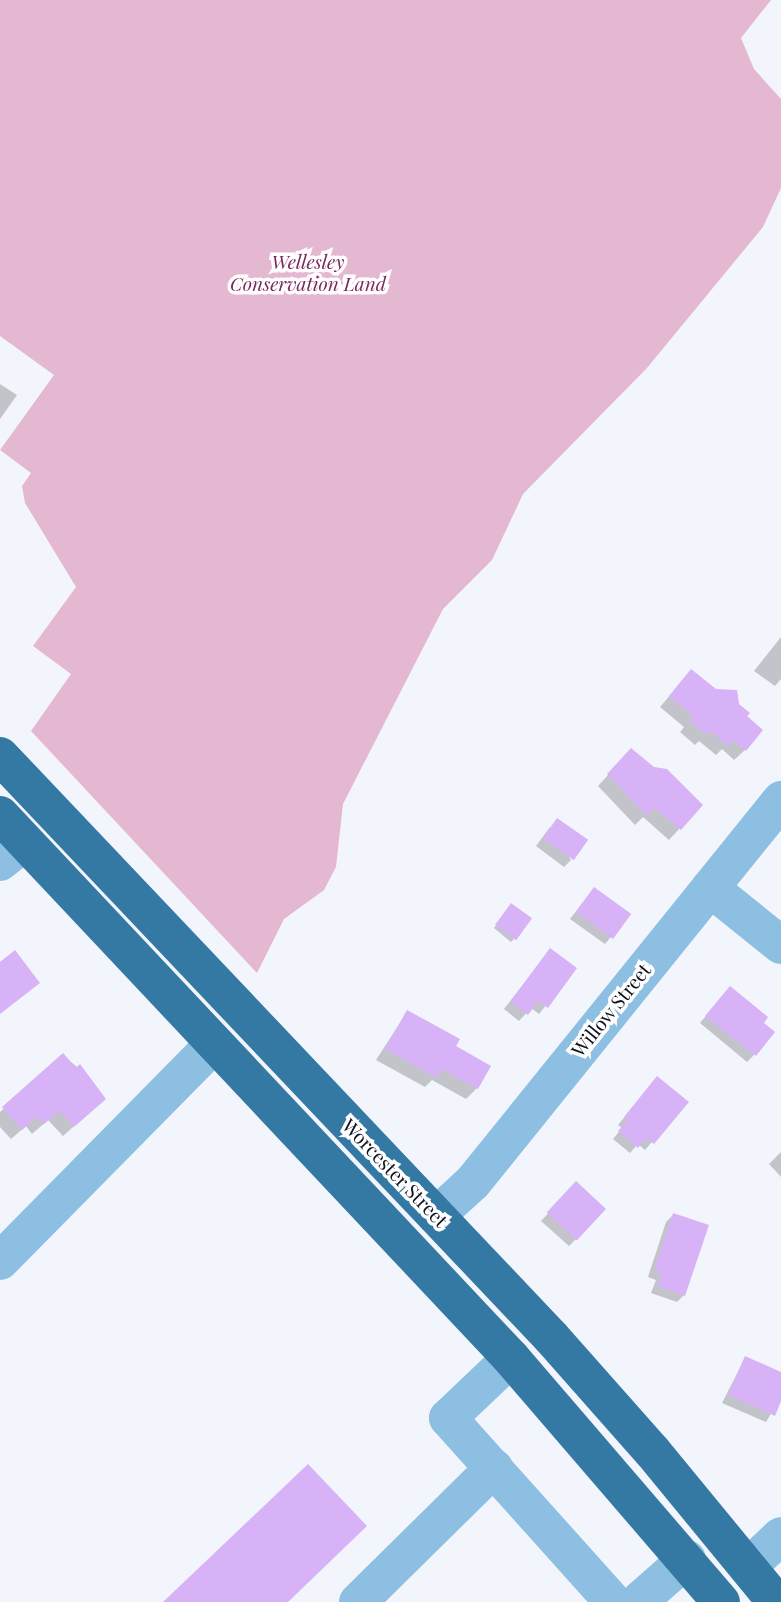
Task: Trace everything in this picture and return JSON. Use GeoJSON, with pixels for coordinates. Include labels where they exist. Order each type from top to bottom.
{"type":"FeatureCollection","features":[{"type":"Feature","properties":{"kind":"highway","name":"Worcester Street"},"geometry":{"type":"LineString","coordinates":[[0,757],[594,1385],[776,1602]]}},
{"type":"Feature","properties":{"kind":"highway"},"geometry":{"type":"LineString","coordinates":[[8,840],[214,1044],[511,1359],[687,1559],[721,1602]]}},
{"type":"Feature","properties":{"kind":"highway"},"geometry":{"type":"LineString","coordinates":[[748,1567],[781,1591]]}},
{"type":"Feature","properties":{"kind":"street","name":"Willow Street"},"geometry":{"type":"LineString","coordinates":[[436,1216],[472,1182],[781,800]]}},
{"type":"Feature","properties":{"kind":"street"},"geometry":{"type":"LineString","coordinates":[[710,888],[781,945]]}},
{"type":"Feature","properties":{"kind":"street"},"geometry":{"type":"LineString","coordinates":[[0,1261],[214,1044]]}},
{"type":"Feature","properties":{"kind":"street"},"geometry":{"type":"LineString","coordinates":[[511,1359],[448,1418],[613,1602]]}},
{"type":"Feature","properties":{"kind":"street"},"geometry":{"type":"LineString","coordinates":[[358,1602],[494,1468]]}},
{"type":"Feature","properties":{"kind":"street"},"geometry":{"type":"LineString","coordinates":[[748,1567],[781,1536]]}},
{"type":"Feature","properties":{"kind":"street"},"geometry":{"type":"LineString","coordinates":[[638,1602],[687,1559]]}},
{"type":"Feature","properties":{"kind":"green space","name":"Wellesley Conservation Land"},"geometry":{"type":"Polygon","coordinates":[[[0,0],[771,0],[741,38],[754,69],[781,99],[781,188],[763,227],[647,368],[523,494],[492,560],[443,609],[343,804],[336,867],[324,890],[284,919],[257,973],[31,731],[71,674],[33,646],[76,587],[25,503],[22,486],[31,473],[0,450],[54,375],[0,336],[0,0]]]}},
{"type":"Feature","properties":{"kind":"building"},"geometry":{"type":"Polygon","coordinates":[[[691,669],[716,689],[737,690],[739,704],[750,713],[747,716],[763,730],[746,751],[733,740],[728,746],[710,731],[707,735],[689,721],[693,716],[669,696],[691,669]]]}},
{"type":"Feature","properties":{"kind":"building"},"geometry":{"type":"Polygon","coordinates":[[[631,748],[654,767],[667,769],[703,805],[681,830],[654,808],[647,816],[607,774],[631,748]]]}},
{"type":"Feature","properties":{"kind":"building"},"geometry":{"type":"Polygon","coordinates":[[[557,818],[588,840],[574,860],[543,838],[557,818]]]}},
{"type":"Feature","properties":{"kind":"building"},"geometry":{"type":"Polygon","coordinates":[[[594,887],[631,914],[613,939],[576,912],[594,887]]]}},
{"type":"Feature","properties":{"kind":"building"},"geometry":{"type":"Polygon","coordinates":[[[511,903],[532,918],[516,940],[495,925],[511,903]]]}},
{"type":"Feature","properties":{"kind":"building"},"geometry":{"type":"Polygon","coordinates":[[[550,948],[577,968],[548,1008],[538,1001],[528,1015],[510,1002],[550,948]]]}},
{"type":"Feature","properties":{"kind":"building"},"geometry":{"type":"Polygon","coordinates":[[[15,950],[40,983],[0,1014],[0,962],[15,950]]]}},
{"type":"Feature","properties":{"kind":"building"},"geometry":{"type":"Polygon","coordinates":[[[730,986],[768,1017],[764,1023],[775,1032],[756,1056],[705,1016],[730,986]]]}},
{"type":"Feature","properties":{"kind":"building"},"geometry":{"type":"Polygon","coordinates":[[[407,1010],[460,1039],[456,1046],[491,1066],[478,1089],[441,1069],[437,1078],[385,1049],[407,1010]]]}},
{"type":"Feature","properties":{"kind":"building"},"geometry":{"type":"Polygon","coordinates":[[[63,1053],[76,1068],[80,1064],[106,1099],[74,1127],[60,1111],[44,1124],[37,1117],[22,1130],[2,1107],[63,1053]]]}},
{"type":"Feature","properties":{"kind":"building"},"geometry":{"type":"Polygon","coordinates":[[[657,1076],[689,1102],[654,1144],[646,1138],[638,1148],[618,1131],[628,1120],[624,1117],[657,1076]]]}},
{"type":"Feature","properties":{"kind":"building"},"geometry":{"type":"Polygon","coordinates":[[[576,1181],[606,1209],[577,1240],[547,1212],[576,1181]]]}},
{"type":"Feature","properties":{"kind":"building"},"geometry":{"type":"Polygon","coordinates":[[[673,1213],[709,1225],[685,1296],[657,1286],[662,1273],[654,1270],[673,1213]]]}},
{"type":"Feature","properties":{"kind":"building"},"geometry":{"type":"Polygon","coordinates":[[[745,1356],[781,1372],[781,1401],[775,1416],[728,1395],[745,1356]]]}},
{"type":"Feature","properties":{"kind":"building"},"geometry":{"type":"Polygon","coordinates":[[[308,1464],[367,1526],[288,1602],[163,1602],[308,1464]]]}}]}
